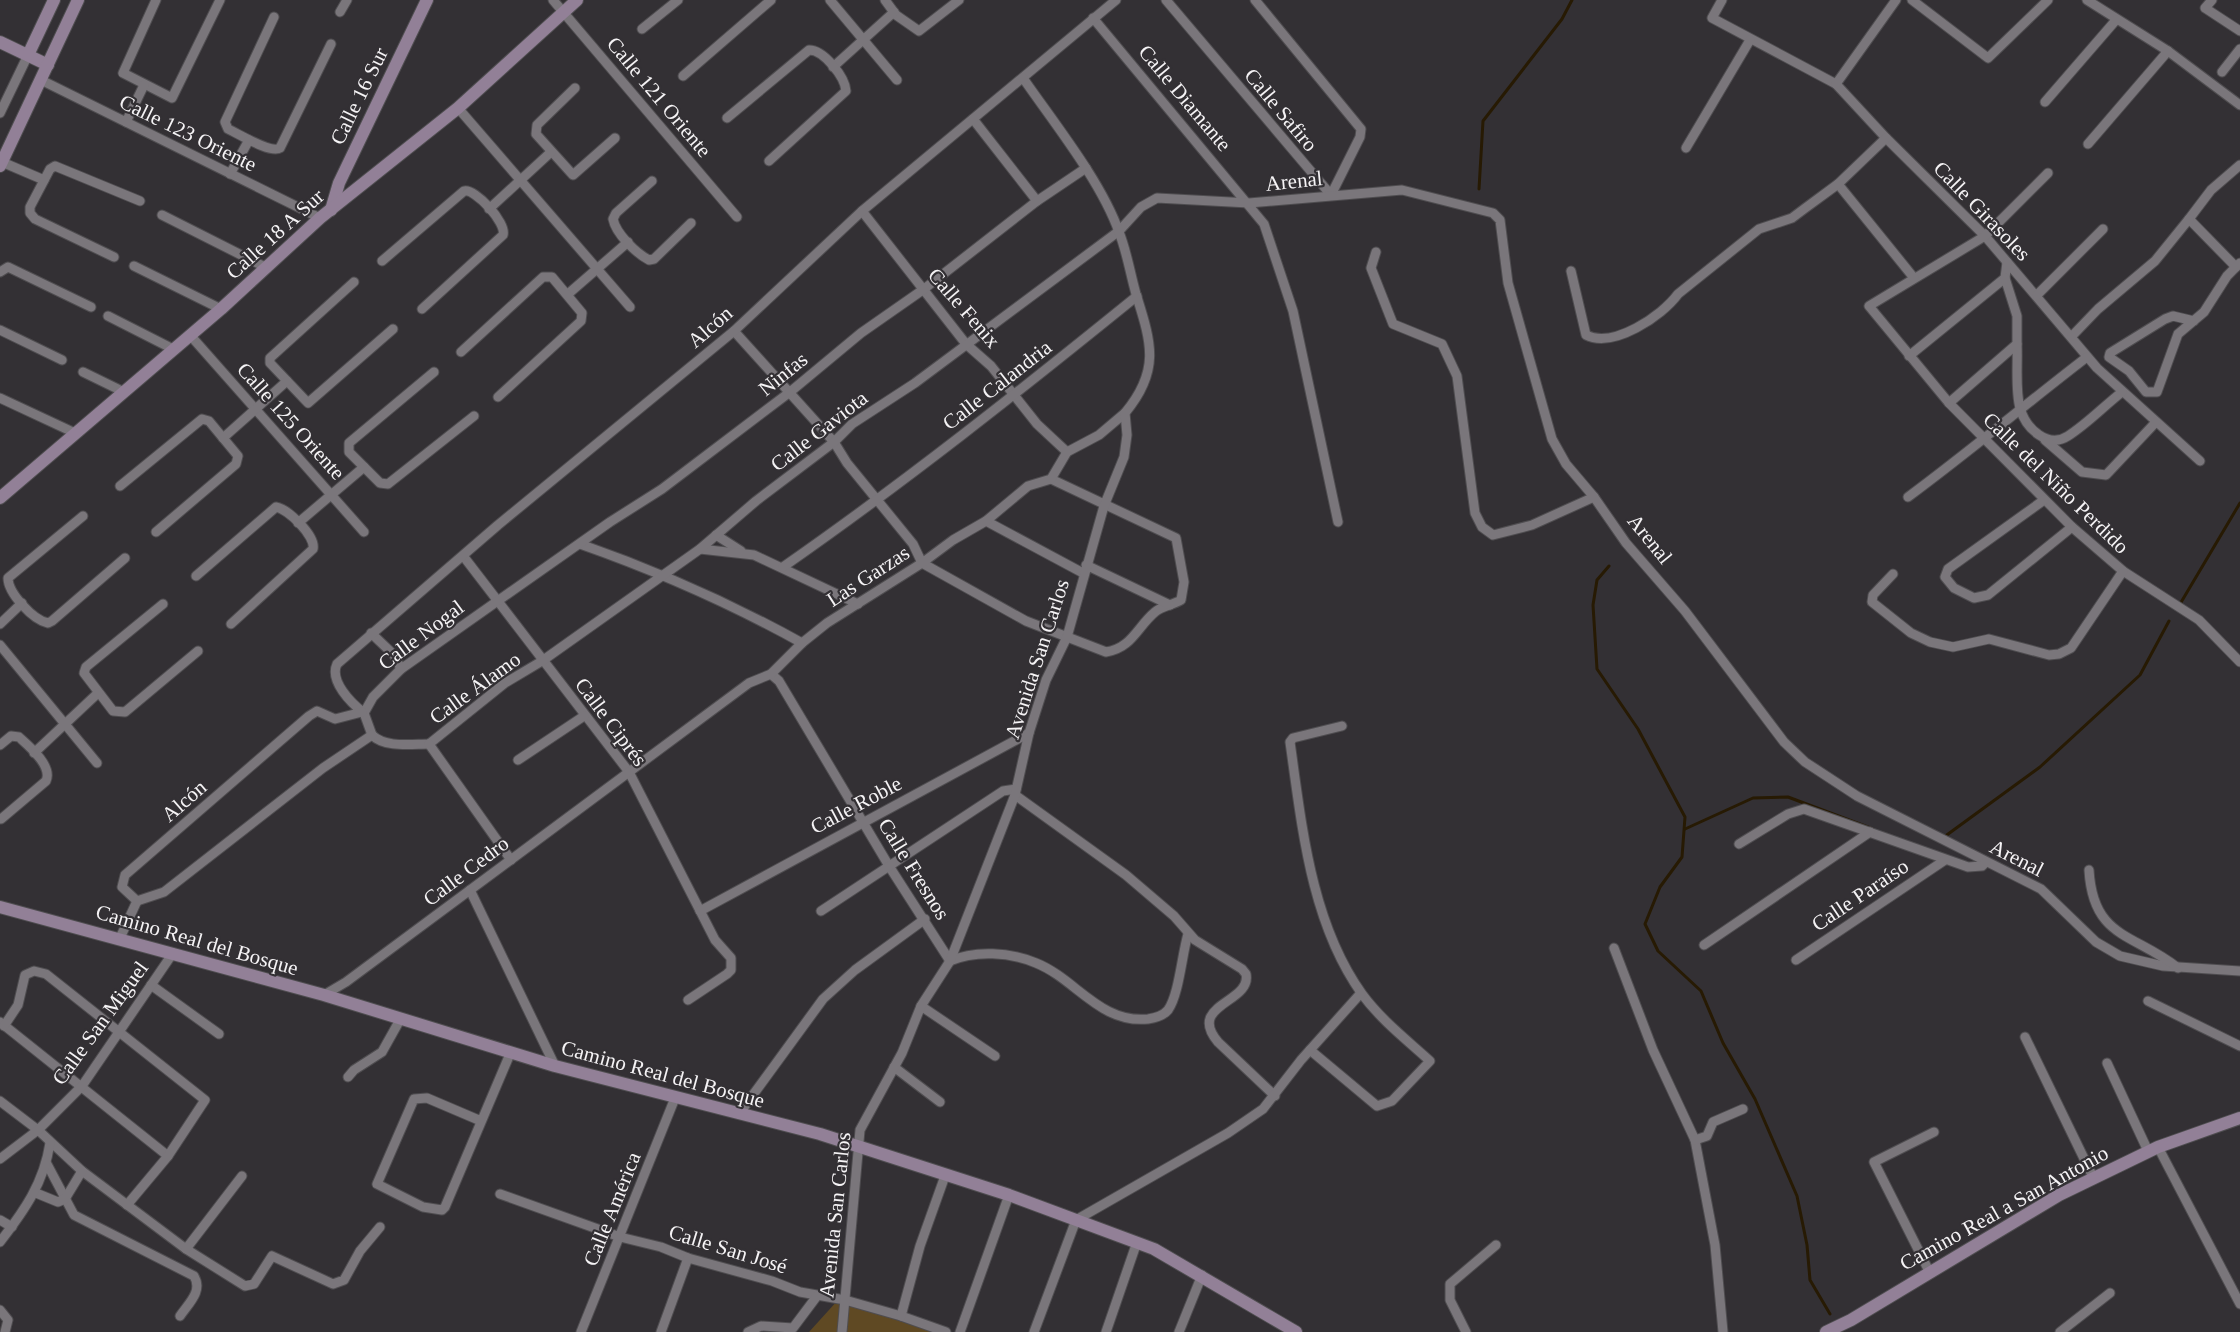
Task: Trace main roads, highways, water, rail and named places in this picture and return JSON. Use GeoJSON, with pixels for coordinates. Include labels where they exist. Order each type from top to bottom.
{"type":"FeatureCollection","features":[{"type":"Feature","properties":{"kind":"waterway"},"geometry":{"type":"LineString","coordinates":[[1479,189],[1483,121],[1562,19],[1572,0]]}},
{"type":"Feature","properties":{"kind":"waterway"},"geometry":{"type":"LineString","coordinates":[[2180,604],[2240,503]]}},
{"type":"Feature","properties":{"kind":"waterway"},"geometry":{"type":"LineString","coordinates":[[1609,566],[1597,580],[1593,605],[1597,669],[1638,729],[1685,817],[1682,857],[1660,887],[1645,924],[1658,951],[1701,991],[1723,1043],[1755,1099],[1797,1196],[1807,1245],[1810,1280],[1830,1314]]}},
{"type":"Feature","properties":{"kind":"waterway"},"geometry":{"type":"LineString","coordinates":[[1944,837],[2040,767],[2140,675],[2169,621]]}},
{"type":"Feature","properties":{"kind":"waterway"},"geometry":{"type":"LineString","coordinates":[[1685,829],[1753,798],[1788,797],[1873,829]]}}]}
